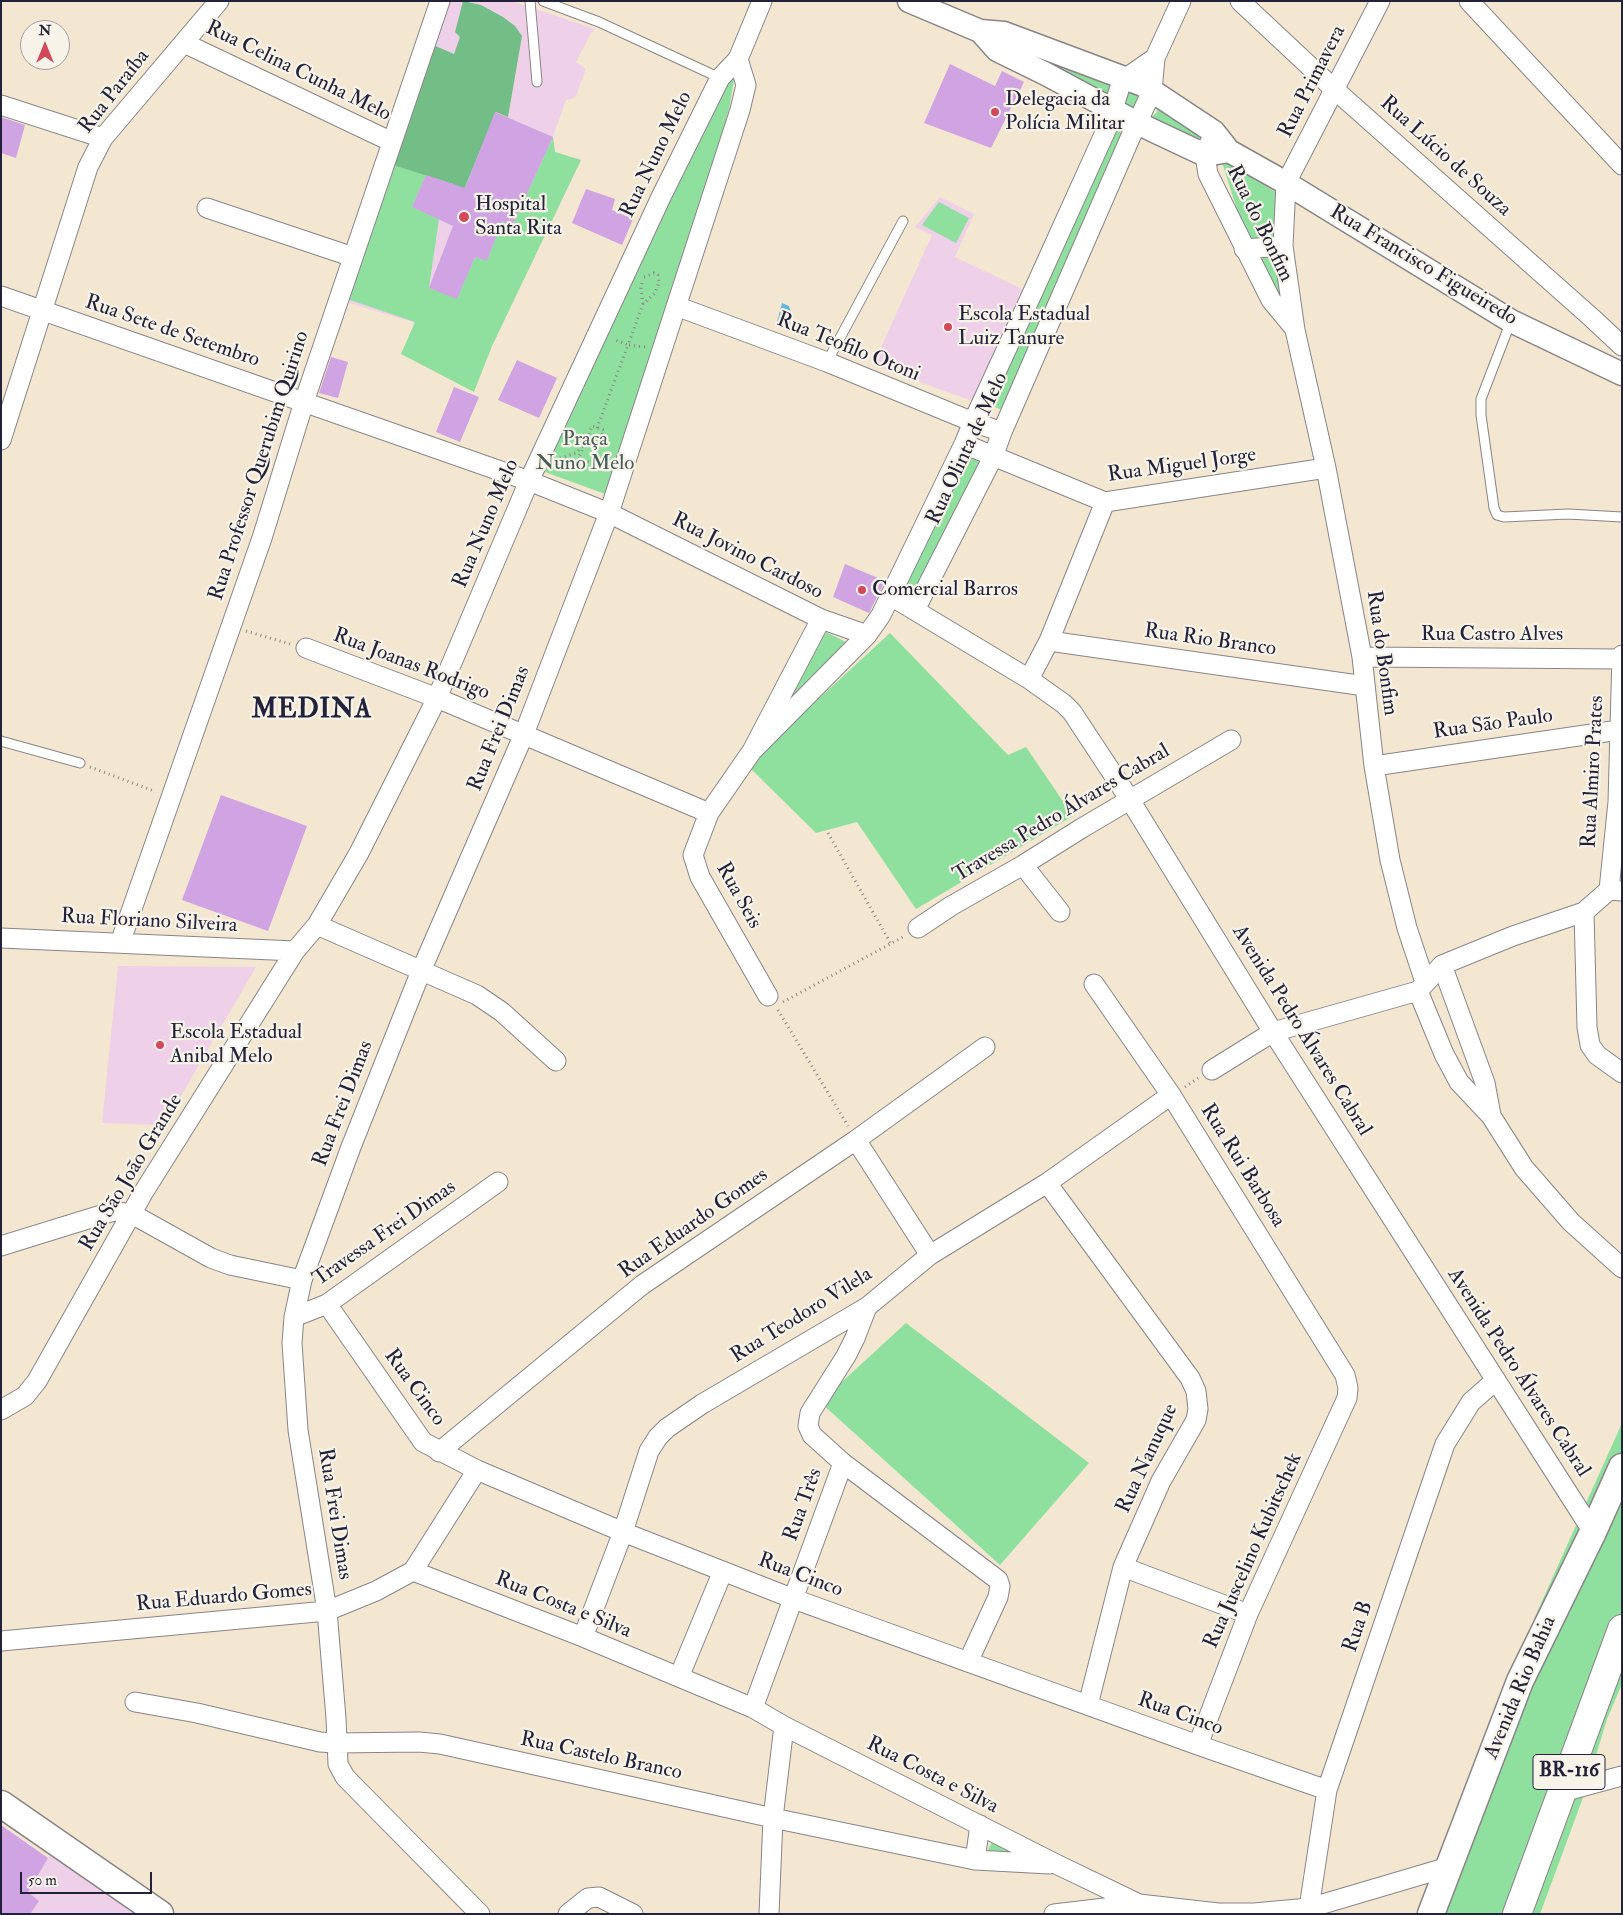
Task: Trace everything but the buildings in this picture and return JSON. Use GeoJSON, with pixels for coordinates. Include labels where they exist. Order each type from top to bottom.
{"type":"FeatureCollection","features":[{"type":"Feature","properties":{"kind":"highway","name":"BR-116"},"geometry":{"type":"LineString","coordinates":[[1517,1914],[1622,1629]]}},
{"type":"Feature","properties":{"kind":"main road","name":"Avenida Rio Bahia"},"geometry":{"type":"LineString","coordinates":[[1431,1914],[1520,1681],[1593,1532],[1622,1467]]}},
{"type":"Feature","properties":{"kind":"main road"},"geometry":{"type":"LineString","coordinates":[[1,1804],[160,1914]]}},
{"type":"Feature","properties":{"kind":"street","name":"Rua Paraíba"},"geometry":{"type":"LineString","coordinates":[[1,440],[88,167],[104,138],[219,1]]}},
{"type":"Feature","properties":{"kind":"street","name":"Rua Professor Querubim Quirino"},"geometry":{"type":"LineString","coordinates":[[120,943],[262,538],[304,402],[440,1]]}},
{"type":"Feature","properties":{"kind":"street","name":"Rua Nuno Melo"},"geometry":{"type":"LineString","coordinates":[[295,951],[318,925],[359,853],[437,698],[529,481],[657,206],[720,78],[738,60],[762,1]]}},
{"type":"Feature","properties":{"kind":"street","name":"Rua Francisco Figueiredo"},"geometry":{"type":"LineString","coordinates":[[909,1],[980,31],[1004,33],[1126,78],[1152,91],[1214,132],[1229,151],[1286,183],[1511,321],[1622,374]]}},
{"type":"Feature","properties":{"kind":"street","name":"Rua Olinta de Melo"},"geometry":{"type":"LineString","coordinates":[[915,610],[993,457],[1002,432],[1152,91],[1155,58],[1182,1]]}},
{"type":"Feature","properties":{"kind":"street","name":"Rua Lúcio de Souza"},"geometry":{"type":"LineString","coordinates":[[1240,1],[1334,89],[1622,346]]}},
{"type":"Feature","properties":{"kind":"street","name":"Rua Primavera"},"geometry":{"type":"LineString","coordinates":[[1286,183],[1380,1]]}},
{"type":"Feature","properties":{"kind":"street"},"geometry":{"type":"LineString","coordinates":[[1469,1],[1622,165]]}},
{"type":"Feature","properties":{"kind":"street","name":"Rua Francisco Figueiredo"},"geometry":{"type":"LineString","coordinates":[[980,31],[997,50],[1112,108],[1137,123],[1205,155]]}},
{"type":"Feature","properties":{"kind":"street","name":"Rua Celina Cunha Melo"},"geometry":{"type":"LineString","coordinates":[[184,42],[392,142]]}},
{"type":"Feature","properties":{"kind":"street","name":"Rua Olinta de Melo"},"geometry":{"type":"LineString","coordinates":[[752,751],[866,635],[881,615],[964,444],[972,422],[1032,294],[1103,137],[1120,87],[1126,78],[1155,58]]}},
{"type":"Feature","properties":{"kind":"street"},"geometry":{"type":"LineString","coordinates":[[609,513],[740,110],[746,85],[738,60]]}},
{"type":"Feature","properties":{"kind":"street"},"geometry":{"type":"LineString","coordinates":[[1,105],[104,138]]}},
{"type":"Feature","properties":{"kind":"street","name":"Rua do Bonfim"},"geometry":{"type":"LineString","coordinates":[[1214,132],[1205,155],[1208,174],[1244,250],[1271,300],[1295,330]]}},
{"type":"Feature","properties":{"kind":"street"},"geometry":{"type":"LineString","coordinates":[[1205,155],[1229,151]]}},
{"type":"Feature","properties":{"kind":"street","name":"Rua do Bonfim"},"geometry":{"type":"LineString","coordinates":[[1286,183],[1283,246],[1295,330],[1326,468],[1362,657],[1374,766],[1390,860],[1421,986],[1444,1054],[1459,1082],[1491,1116],[1524,1168],[1572,1222],[1622,1268]]}},
{"type":"Feature","properties":{"kind":"street"},"geometry":{"type":"LineString","coordinates":[[207,208],[353,256]]}},
{"type":"Feature","properties":{"kind":"street"},"geometry":{"type":"LineString","coordinates":[[1244,250],[1283,246]]}},
{"type":"Feature","properties":{"kind":"street","name":"Rua Sete de Setembro"},"geometry":{"type":"LineString","coordinates":[[1,296],[529,481],[609,513]]}},
{"type":"Feature","properties":{"kind":"street","name":"Rua Teofilo Otoni"},"geometry":{"type":"LineString","coordinates":[[676,306],[827,362],[972,422],[1002,432]]}},
{"type":"Feature","properties":{"kind":"street","name":"Rua Miguel Jorge"},"geometry":{"type":"LineString","coordinates":[[964,444],[1104,502],[1326,468]]}},
{"type":"Feature","properties":{"kind":"street"},"geometry":{"type":"LineString","coordinates":[[1029,678],[1049,641],[1104,502]]}},
{"type":"Feature","properties":{"kind":"street","name":"Rua Jovino Cardoso"},"geometry":{"type":"LineString","coordinates":[[609,513],[820,619],[866,635]]}},
{"type":"Feature","properties":{"kind":"street","name":"Rua Frei Dimas"},"geometry":{"type":"LineString","coordinates":[[480,1914],[344,1777],[338,1764],[327,1611],[298,1430],[292,1344],[294,1317],[302,1280],[351,1147],[421,971],[524,734],[609,513]]}},
{"type":"Feature","properties":{"kind":"street"},"geometry":{"type":"LineString","coordinates":[[891,596],[915,610]]}},
{"type":"Feature","properties":{"kind":"street","name":"Avenida Pedro Álvares Cabral"},"geometry":{"type":"LineString","coordinates":[[915,610],[1029,678],[1072,712],[1130,800],[1273,1032],[1593,1532]]}},
{"type":"Feature","properties":{"kind":"street","name":"Rua Olinta de Melo"},"geometry":{"type":"LineString","coordinates":[[709,813],[752,751],[820,619]]}},
{"type":"Feature","properties":{"kind":"street","name":"Rua Rio Branco"},"geometry":{"type":"LineString","coordinates":[[1049,641],[1365,686]]}},
{"type":"Feature","properties":{"kind":"street","name":"Rua Joanas Rodrigo"},"geometry":{"type":"LineString","coordinates":[[306,648],[437,698],[709,813]]}},
{"type":"Feature","properties":{"kind":"street","name":"Rua Almiro Prates"},"geometry":{"type":"LineString","coordinates":[[1616,890],[1622,655]]}},
{"type":"Feature","properties":{"kind":"street","name":"Rua Castro Alves"},"geometry":{"type":"LineString","coordinates":[[1362,657],[1621,659]]}},
{"type":"Feature","properties":{"kind":"street","name":"Rua São Paulo"},"geometry":{"type":"LineString","coordinates":[[1374,766],[1619,730]]}},
{"type":"Feature","properties":{"kind":"street","name":"Travessa Pedro Álvares Cabral"},"geometry":{"type":"LineString","coordinates":[[918,928],[951,906],[1231,740]]}},
{"type":"Feature","properties":{"kind":"street","name":"Rua Seis"},"geometry":{"type":"LineString","coordinates":[[709,813],[693,855],[695,866],[772,1001]]}},
{"type":"Feature","properties":{"kind":"street"},"geometry":{"type":"LineString","coordinates":[[1023,865],[1060,912]]}},
{"type":"Feature","properties":{"kind":"street"},"geometry":{"type":"LineString","coordinates":[[1212,1070],[1273,1032],[1421,986],[1442,965],[1512,936],[1584,912],[1616,890]]}},
{"type":"Feature","properties":{"kind":"street"},"geometry":{"type":"LineString","coordinates":[[1584,912],[1587,1027],[1590,1045],[1597,1055],[1622,1073]]}},
{"type":"Feature","properties":{"kind":"street"},"geometry":{"type":"LineString","coordinates":[[318,925],[477,995],[502,1012],[556,1061]]}},
{"type":"Feature","properties":{"kind":"street","name":"Rua Floriano Silveira"},"geometry":{"type":"LineString","coordinates":[[1,938],[295,951]]}},
{"type":"Feature","properties":{"kind":"street","name":"Rua São João Grande"},"geometry":{"type":"LineString","coordinates":[[1,1410],[25,1396],[37,1381],[144,1193],[295,951]]}},
{"type":"Feature","properties":{"kind":"street","name":"Rua do Bonfim"},"geometry":{"type":"LineString","coordinates":[[1442,965],[1485,1083],[1491,1116]]}},
{"type":"Feature","properties":{"kind":"street","name":"Rua Rui Barbosa"},"geometry":{"type":"LineString","coordinates":[[1094,984],[1171,1095],[1345,1375]]}},
{"type":"Feature","properties":{"kind":"street","name":"Rua Eduardo Gomes"},"geometry":{"type":"LineString","coordinates":[[439,1452],[642,1285],[856,1140],[985,1047]]}},
{"type":"Feature","properties":{"kind":"street","name":"Rua Teodoro Vilela"},"geometry":{"type":"LineString","coordinates":[[583,1637],[623,1532],[649,1451],[658,1437],[667,1428],[702,1404],[866,1307],[930,1255],[1047,1183],[1171,1095]]}},
{"type":"Feature","properties":{"kind":"street"},"geometry":{"type":"LineString","coordinates":[[856,1140],[930,1255]]}},
{"type":"Feature","properties":{"kind":"street","name":"Travessa Frei Dimas"},"geometry":{"type":"LineString","coordinates":[[294,1317],[327,1304],[498,1182]]}},
{"type":"Feature","properties":{"kind":"street","name":"Rua Nanuque"},"geometry":{"type":"LineString","coordinates":[[1047,1183],[1190,1378],[1196,1391],[1198,1409],[1196,1420],[1162,1481],[1123,1567],[1088,1705]]}},
{"type":"Feature","properties":{"kind":"street"},"geometry":{"type":"LineString","coordinates":[[1,1246],[114,1211],[132,1214],[211,1258],[230,1265],[302,1280]]}},
{"type":"Feature","properties":{"kind":"street","name":"Rua Cinco"},"geometry":{"type":"LineString","coordinates":[[327,1304],[423,1442],[439,1452],[623,1532],[794,1599],[1327,1790]]}},
{"type":"Feature","properties":{"kind":"street","name":"Rua Três"},"geometry":{"type":"LineString","coordinates":[[753,1708],[843,1462],[812,1434],[808,1426],[810,1414],[846,1356],[855,1338],[866,1307]]}},
{"type":"Feature","properties":{"kind":"street","name":"Rua Juscelino Kubitschek"},"geometry":{"type":"LineString","coordinates":[[1198,1745],[1248,1614],[1347,1398],[1348,1388],[1345,1375]]}},
{"type":"Feature","properties":{"kind":"street","name":"Rua B"},"geometry":{"type":"LineString","coordinates":[[1309,1908],[1327,1790],[1445,1444],[1471,1402],[1496,1380]]}},
{"type":"Feature","properties":{"kind":"street"},"geometry":{"type":"LineString","coordinates":[[843,1462],[998,1580],[1000,1586],[998,1597],[968,1662]]}},
{"type":"Feature","properties":{"kind":"street","name":"Rua Eduardo Gomes"},"geometry":{"type":"LineString","coordinates":[[1,1641],[327,1611],[376,1591],[413,1571],[477,1470]]}},
{"type":"Feature","properties":{"kind":"street"},"geometry":{"type":"LineString","coordinates":[[1123,1567],[1248,1614]]}},
{"type":"Feature","properties":{"kind":"street","name":"Rua Costa e Silva"},"geometry":{"type":"LineString","coordinates":[[413,1571],[583,1637],[753,1708],[784,1726],[1139,1904],[1218,1913],[1254,1913],[1309,1908],[1448,1867]]}},
{"type":"Feature","properties":{"kind":"street"},"geometry":{"type":"LineString","coordinates":[[679,1677],[723,1571]]}},
{"type":"Feature","properties":{"kind":"street","name":"Rua Castelo Branco"},"geometry":{"type":"LineString","coordinates":[[135,1702],[197,1713],[313,1740],[336,1743],[419,1742],[440,1744],[773,1818],[975,1860],[1056,1864]]}},
{"type":"Feature","properties":{"kind":"street"},"geometry":{"type":"LineString","coordinates":[[769,1914],[773,1818],[784,1726]]}},
{"type":"Feature","properties":{"kind":"street"},"geometry":{"type":"LineString","coordinates":[[1562,1792],[1622,1776]]}},
{"type":"Feature","properties":{"kind":"street"},"geometry":{"type":"LineString","coordinates":[[975,1860],[980,1825]]}},
{"type":"Feature","properties":{"kind":"street"},"geometry":{"type":"LineString","coordinates":[[568,1914],[588,1898],[599,1897],[633,1914]]}},
{"type":"Feature","properties":{"kind":"street"},"geometry":{"type":"LineString","coordinates":[[1054,1914],[1139,1904]]}},
{"type":"Feature","properties":{"kind":"lane"},"geometry":{"type":"LineString","coordinates":[[530,1],[537,82]]}},
{"type":"Feature","properties":{"kind":"lane"},"geometry":{"type":"LineString","coordinates":[[543,1],[599,22],[720,78]]}},
{"type":"Feature","properties":{"kind":"lane"},"geometry":{"type":"LineString","coordinates":[[827,362],[903,222]]}},
{"type":"Feature","properties":{"kind":"lane"},"geometry":{"type":"LineString","coordinates":[[1511,321],[1481,399],[1481,415],[1494,508],[1497,515],[1504,517],[1568,514],[1622,518]]}},
{"type":"Feature","properties":{"kind":"lane"},"geometry":{"type":"LineString","coordinates":[[1,741],[80,764]]}},
{"type":"Feature","properties":{"kind":"path"},"geometry":{"type":"LineString","coordinates":[[598,428],[643,304],[641,288],[644,277],[654,272],[658,275],[659,282],[655,293],[643,304]]}},
{"type":"Feature","properties":{"kind":"path"},"geometry":{"type":"LineString","coordinates":[[606,336],[628,345],[648,347]]}},
{"type":"Feature","properties":{"kind":"path"},"geometry":{"type":"LineString","coordinates":[[592,426],[604,430],[592,463],[578,459],[584,444],[592,426]]}},
{"type":"Feature","properties":{"kind":"path"},"geometry":{"type":"LineString","coordinates":[[552,460],[576,453],[584,444]]}},
{"type":"Feature","properties":{"kind":"path","name":"Rua Joanas Rodrigo"},"geometry":{"type":"LineString","coordinates":[[231,627],[306,648]]}},
{"type":"Feature","properties":{"kind":"path"},"geometry":{"type":"LineString","coordinates":[[80,764],[171,797]]}},
{"type":"Feature","properties":{"kind":"path"},"geometry":{"type":"LineString","coordinates":[[828,833],[891,944],[772,1001],[856,1140]]}},
{"type":"Feature","properties":{"kind":"path"},"geometry":{"type":"LineString","coordinates":[[1171,1095],[1212,1070]]}},
{"type":"Feature","properties":{"kind":"shaded area","name":"Hospital Santa Rita"},"geometry":{"type":"Polygon","coordinates":[[[449,1],[512,1],[595,29],[576,62],[586,69],[575,98],[566,100],[553,137],[555,152],[581,160],[492,346],[343,301],[449,1]]]}},
{"type":"Feature","properties":{"kind":"shaded area","name":"Escola Estadual Luiz Tanure"},"geometry":{"type":"Polygon","coordinates":[[[940,197],[974,214],[955,257],[1022,289],[972,401],[873,365],[932,235],[915,227],[940,197]]]}},
{"type":"Feature","properties":{"kind":"shaded area","name":"Escola Estadual Anibal Melo"},"geometry":{"type":"Polygon","coordinates":[[[118,966],[256,967],[164,1125],[102,1123],[118,966]]]}},
{"type":"Feature","properties":{"kind":"shaded area"},"geometry":{"type":"Polygon","coordinates":[[[52,1850],[134,1914],[30,1914],[39,1901],[28,1892],[52,1850]]]}},
{"type":"Feature","properties":{"kind":"green space"},"geometry":{"type":"Polygon","coordinates":[[[463,1],[481,5],[503,17],[515,26],[522,36],[508,117],[496,112],[461,197],[453,184],[393,165],[433,45],[454,54],[460,37],[455,32],[463,1]]]}},
{"type":"Feature","properties":{"kind":"green space"},"geometry":{"type":"Polygon","coordinates":[[[1019,48],[1117,80],[1110,98],[1019,48]]]}},
{"type":"Feature","properties":{"kind":"green space","name":"Praça Nuno Melo"},"geometry":{"type":"Polygon","coordinates":[[[735,75],[729,109],[716,158],[605,494],[542,471],[714,100],[735,75]]]}},
{"type":"Feature","properties":{"kind":"green space"},"geometry":{"type":"Polygon","coordinates":[[[1141,86],[1141,109],[1124,108],[1121,90],[1141,86]]]}},
{"type":"Feature","properties":{"kind":"green space"},"geometry":{"type":"Polygon","coordinates":[[[1156,103],[1200,137],[1196,144],[1148,120],[1157,112],[1156,103]]]}},
{"type":"Feature","properties":{"kind":"green space"},"geometry":{"type":"Polygon","coordinates":[[[1113,122],[1127,128],[1002,410],[986,403],[1113,122]]]}},
{"type":"Feature","properties":{"kind":"green space"},"geometry":{"type":"Polygon","coordinates":[[[553,137],[555,152],[581,160],[492,346],[474,392],[401,354],[415,322],[347,299],[393,165],[426,175],[412,207],[439,219],[429,288],[457,298],[475,257],[487,260],[502,221],[512,226],[553,137]]]}},
{"type":"Feature","properties":{"kind":"green space"},"geometry":{"type":"Polygon","coordinates":[[[1221,159],[1277,193],[1284,305],[1252,257],[1221,159]]]}},
{"type":"Feature","properties":{"kind":"green space"},"geometry":{"type":"Polygon","coordinates":[[[939,202],[969,218],[956,243],[922,225],[939,202]]]}},
{"type":"Feature","properties":{"kind":"green space"},"geometry":{"type":"Polygon","coordinates":[[[970,452],[986,459],[916,600],[903,592],[970,452]]]}},
{"type":"Feature","properties":{"kind":"green space"},"geometry":{"type":"Polygon","coordinates":[[[826,632],[850,644],[786,707],[826,632]]]}},
{"type":"Feature","properties":{"kind":"green space"},"geometry":{"type":"Polygon","coordinates":[[[890,633],[1008,755],[1026,747],[1073,816],[916,909],[857,822],[816,833],[747,765],[890,633]]]}},
{"type":"Feature","properties":{"kind":"green space"},"geometry":{"type":"Polygon","coordinates":[[[906,1323],[1089,1463],[1000,1565],[820,1402],[906,1323]]]}},
{"type":"Feature","properties":{"kind":"green space"},"geometry":{"type":"Polygon","coordinates":[[[1622,1423],[1622,1684],[1607,1719],[1584,1795],[1540,1914],[1416,1914],[1538,1610],[1622,1423]]]}},
{"type":"Feature","properties":{"kind":"green space"},"geometry":{"type":"Polygon","coordinates":[[[995,1836],[1022,1853],[987,1852],[995,1836]]]}},
{"type":"Feature","properties":{"kind":"water"},"geometry":{"type":"Polygon","coordinates":[[[782,303],[789,306],[792,315],[788,330],[776,326],[782,303]]]}},
{"type":"Feature","properties":{"kind":"place","name":"Delegacia da Polícia Militar"},"geometry":{"type":"Point","coordinates":[995,112]}},
{"type":"Feature","properties":{"kind":"place","name":"Hospital Santa Rita"},"geometry":{"type":"Point","coordinates":[464,217]}},
{"type":"Feature","properties":{"kind":"place","name":"Escola Estadual Luiz Tanure"},"geometry":{"type":"Point","coordinates":[948,327]}},
{"type":"Feature","properties":{"kind":"place","name":"Comercial Barros"},"geometry":{"type":"Point","coordinates":[862,590]}},
{"type":"Feature","properties":{"kind":"place","name":"Escola Estadual Anibal Melo"},"geometry":{"type":"Point","coordinates":[160,1045]}},
{"type":"Feature","properties":{"kind":"district","name":"MEDINA"},"geometry":{"type":"Point","coordinates":[312,711]}}]}
